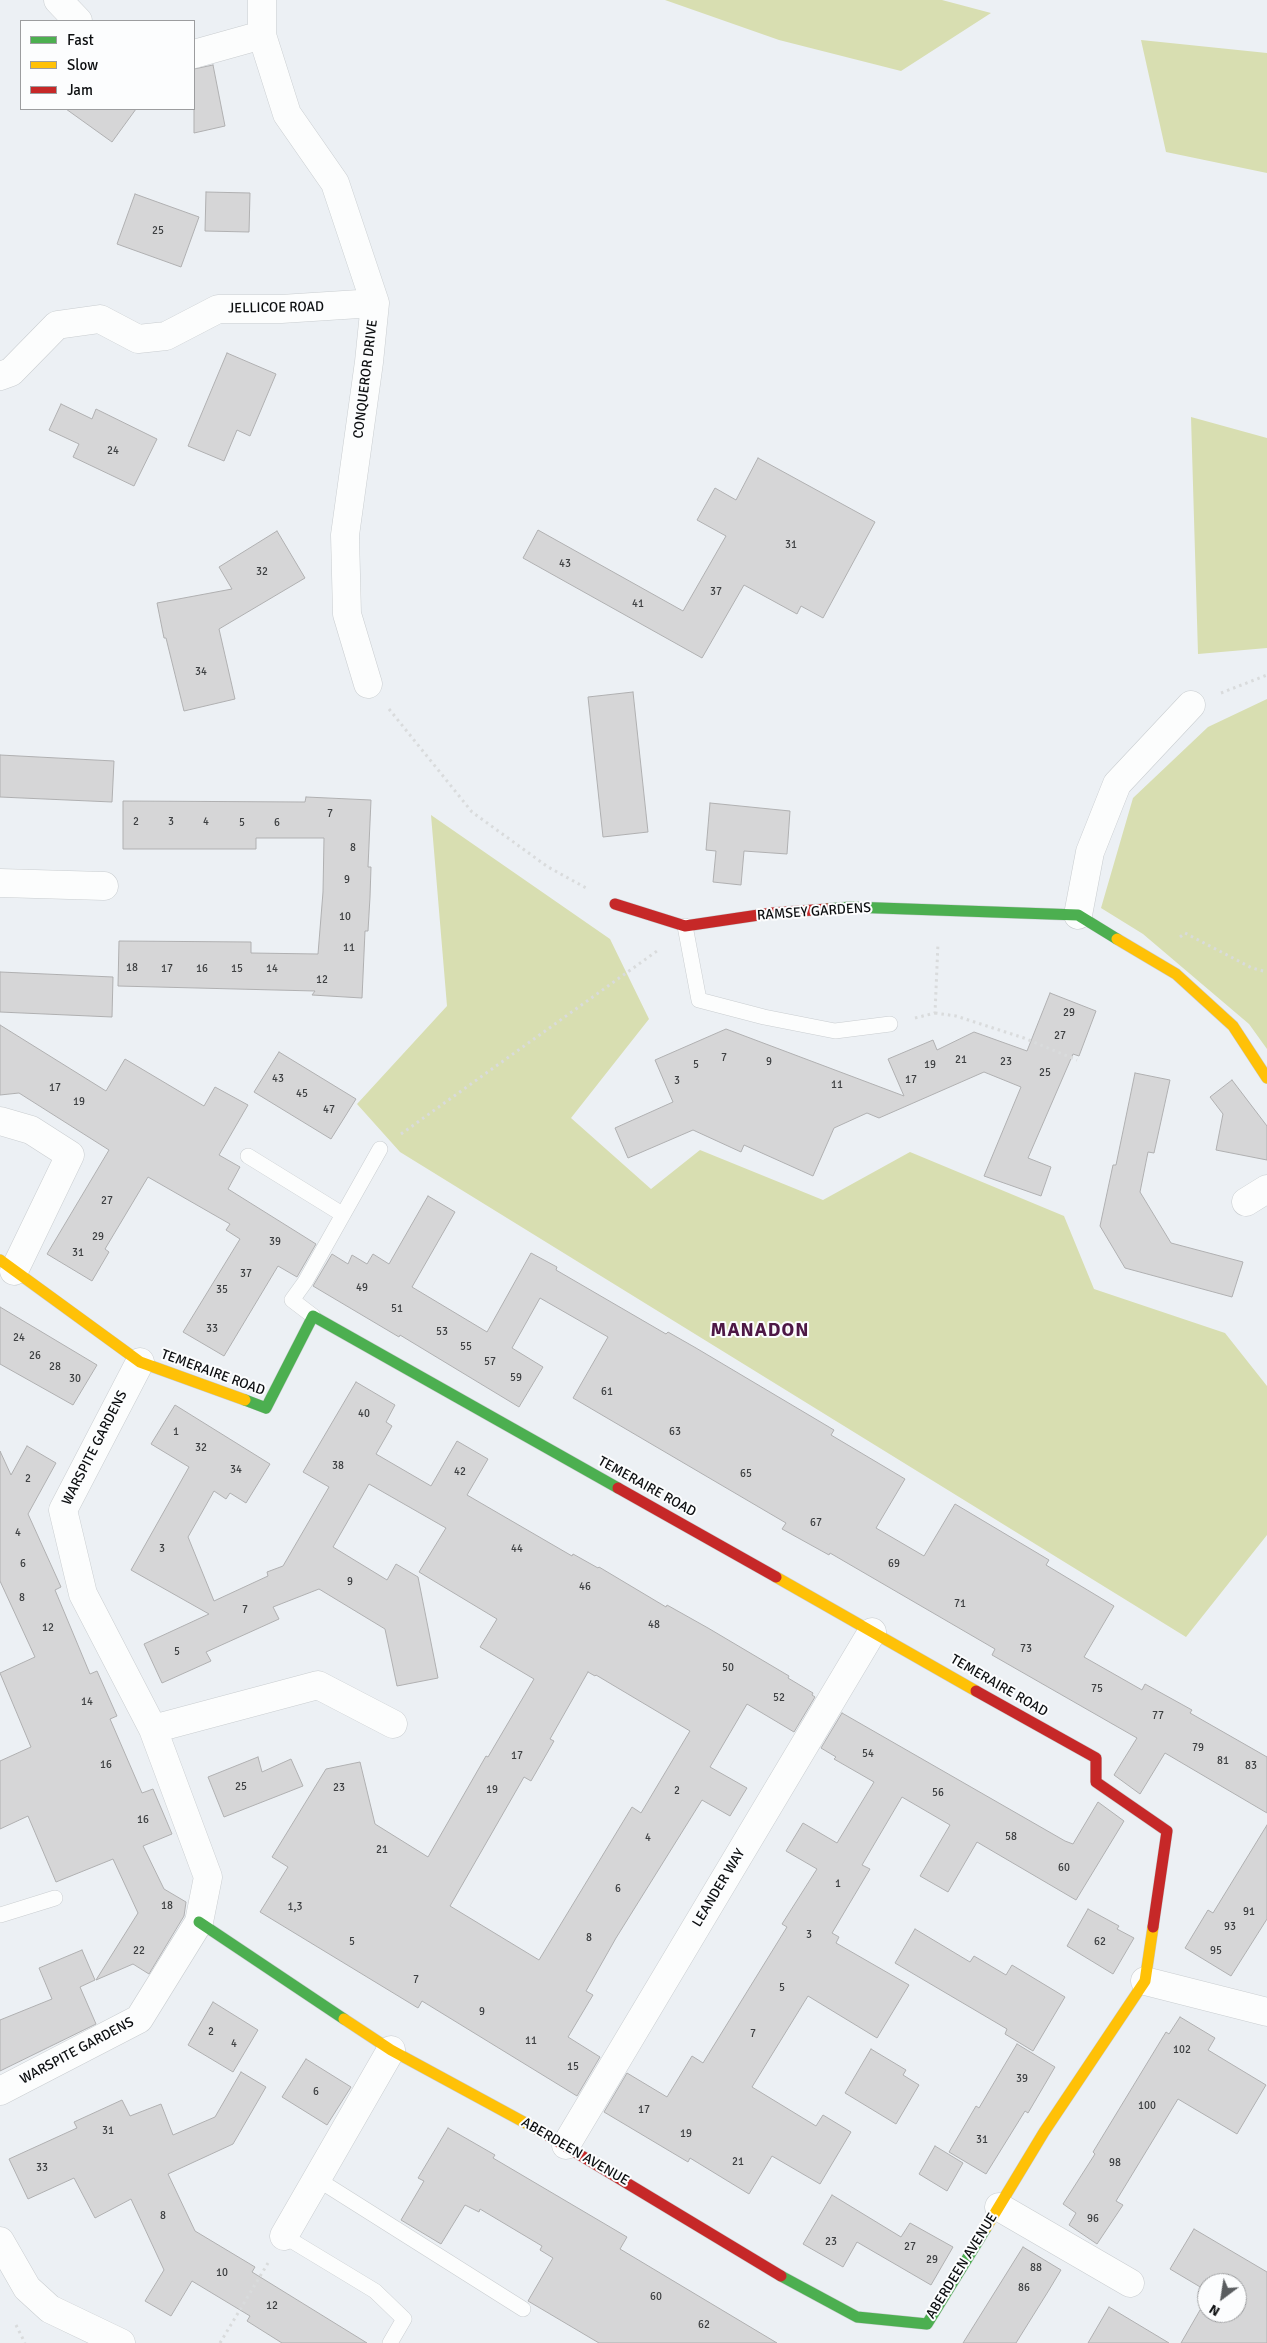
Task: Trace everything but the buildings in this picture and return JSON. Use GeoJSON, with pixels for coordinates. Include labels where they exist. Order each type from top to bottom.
{"type":"FeatureCollection","features":[{"type":"Feature","properties":{"kind":"street"},"geometry":{"type":"LineString","coordinates":[[58,0],[77,20]]}},
{"type":"Feature","properties":{"kind":"street","name":"CONQUEROR DRIVE"},"geometry":{"type":"LineString","coordinates":[[262,0],[262,34],[287,114],[334,183],[375,304],[370,362],[345,535],[347,614],[368,684]]}},
{"type":"Feature","properties":{"kind":"street"},"geometry":{"type":"LineString","coordinates":[[195,54],[262,34]]}},
{"type":"Feature","properties":{"kind":"street","name":"JELLICOE ROAD"},"geometry":{"type":"LineString","coordinates":[[0,376],[11,372],[57,325],[100,319],[138,339],[166,336],[218,309],[281,310],[375,304]]}},
{"type":"Feature","properties":{"kind":"street"},"geometry":{"type":"LineString","coordinates":[[1078,915],[1090,852],[1117,784],[1191,705]]}},
{"type":"Feature","properties":{"kind":"street"},"geometry":{"type":"LineString","coordinates":[[0,883],[104,886]]}},
{"type":"Feature","properties":{"kind":"street","name":"RAMSEY GARDENS"},"geometry":{"type":"LineString","coordinates":[[615,904],[685,926],[772,913],[851,907],[1078,915],[1176,974],[1232,1026],[1267,1078]]}},
{"type":"Feature","properties":{"kind":"street"},"geometry":{"type":"LineString","coordinates":[[0,1121],[31,1130],[70,1155],[7,1265]]}},
{"type":"Feature","properties":{"kind":"street","name":"TEMERAIRE ROAD"},"geometry":{"type":"LineString","coordinates":[[7,1265],[140,1362],[266,1408],[313,1316],[1096,1758],[1096,1782],[1167,1831],[1145,1981]]}},
{"type":"Feature","properties":{"kind":"street","name":"WARSPITE GARDENS"},"geometry":{"type":"LineString","coordinates":[[0,2091],[139,2019],[199,1922],[208,1877],[153,1729],[83,1594],[63,1510],[140,1362]]}},
{"type":"Feature","properties":{"kind":"street","name":"LEANDER WAY"},"geometry":{"type":"LineString","coordinates":[[566,2145],[872,1632]]}},
{"type":"Feature","properties":{"kind":"street"},"geometry":{"type":"LineString","coordinates":[[153,1729],[318,1685],[393,1724]]}},
{"type":"Feature","properties":{"kind":"street","name":"ABERDEEN AVENUE"},"geometry":{"type":"LineString","coordinates":[[199,1922],[391,2050],[566,2145],[771,2271],[857,2317],[927,2324],[1044,2132],[1145,1981]]}},
{"type":"Feature","properties":{"kind":"street"},"geometry":{"type":"LineString","coordinates":[[1145,1981],[1266,2009]]}},
{"type":"Feature","properties":{"kind":"street"},"geometry":{"type":"LineString","coordinates":[[284,2236],[391,2050]]}},
{"type":"Feature","properties":{"kind":"street"},"geometry":{"type":"LineString","coordinates":[[999,2207],[1130,2283]]}},
{"type":"Feature","properties":{"kind":"street"},"geometry":{"type":"LineString","coordinates":[[0,2241],[28,2288],[50,2309],[121,2343]]}},
{"type":"Feature","properties":{"kind":"lane"},"geometry":{"type":"LineString","coordinates":[[685,926],[698,1000],[835,1031],[890,1024]]}},
{"type":"Feature","properties":{"kind":"lane"},"geometry":{"type":"LineString","coordinates":[[313,1316],[292,1300],[305,1282],[380,1149]]}},
{"type":"Feature","properties":{"kind":"lane"},"geometry":{"type":"LineString","coordinates":[[248,1156],[342,1214]]}},
{"type":"Feature","properties":{"kind":"lane"},"geometry":{"type":"LineString","coordinates":[[0,1915],[55,1898]]}},
{"type":"Feature","properties":{"kind":"lane"},"geometry":{"type":"LineString","coordinates":[[317,2179],[523,2309]]}},
{"type":"Feature","properties":{"kind":"lane"},"geometry":{"type":"LineString","coordinates":[[284,2236],[374,2291],[404,2319],[390,2343]]}},
{"type":"Feature","properties":{"kind":"path"},"geometry":{"type":"LineString","coordinates":[[1191,705],[1267,675]]}},
{"type":"Feature","properties":{"kind":"path"},"geometry":{"type":"LineString","coordinates":[[368,684],[472,812],[548,867],[615,904]]}},
{"type":"Feature","properties":{"kind":"path"},"geometry":{"type":"LineString","coordinates":[[935,1013],[940,910]]}},
{"type":"Feature","properties":{"kind":"path"},"geometry":{"type":"LineString","coordinates":[[380,1149],[655,952],[685,926]]}},
{"type":"Feature","properties":{"kind":"path"},"geometry":{"type":"LineString","coordinates":[[1153,960],[1185,933],[1252,968],[1267,972]]}},
{"type":"Feature","properties":{"kind":"path"},"geometry":{"type":"LineString","coordinates":[[890,1024],[935,1013],[956,1016],[1024,1038],[1077,1060]]}},
{"type":"Feature","properties":{"kind":"path"},"geometry":{"type":"LineString","coordinates":[[220,2343],[284,2236]]}},
{"type":"Feature","properties":{"kind":"green space"},"geometry":{"type":"Polygon","coordinates":[[[665,0],[942,0],[991,13],[901,71],[779,40],[665,0]]]}},
{"type":"Feature","properties":{"kind":"green space"},"geometry":{"type":"Polygon","coordinates":[[[1141,40],[1267,53],[1267,173],[1166,152],[1141,40]]]}},
{"type":"Feature","properties":{"kind":"green space"},"geometry":{"type":"Polygon","coordinates":[[[1191,417],[1267,438],[1267,648],[1198,654],[1191,417]]]}},
{"type":"Feature","properties":{"kind":"green space"},"geometry":{"type":"Polygon","coordinates":[[[1267,699],[1267,1049],[1249,1024],[1143,934],[1101,908],[1133,798],[1208,727],[1267,699]]]}},
{"type":"Feature","properties":{"kind":"green space"},"geometry":{"type":"Polygon","coordinates":[[[431,815],[610,939],[649,1019],[571,1118],[651,1189],[700,1150],[823,1200],[910,1152],[1064,1216],[1094,1289],[1225,1333],[1267,1386],[1267,1535],[1186,1637],[400,1152],[357,1104],[447,1006],[431,815]]]}},
{"type":"Feature","properties":{"kind":"traffic: fast"},"geometry":{"type":"LineString","coordinates":[[827,909],[851,907],[1078,915],[1117,939]]}},
{"type":"Feature","properties":{"kind":"traffic: fast"},"geometry":{"type":"LineString","coordinates":[[245,1400],[266,1408],[313,1316],[618,1488]]}},
{"type":"Feature","properties":{"kind":"traffic: fast"},"geometry":{"type":"LineString","coordinates":[[199,1922],[344,2019]]}},
{"type":"Feature","properties":{"kind":"traffic: fast"},"geometry":{"type":"LineString","coordinates":[[781,2276],[857,2317],[927,2324],[986,2228]]}},
{"type":"Feature","properties":{"kind":"traffic: slow"},"geometry":{"type":"LineString","coordinates":[[1117,939],[1176,974],[1233,1026],[1267,1078]]}},
{"type":"Feature","properties":{"kind":"traffic: slow"},"geometry":{"type":"LineString","coordinates":[[0,1260],[140,1362],[245,1400]]}},
{"type":"Feature","properties":{"kind":"traffic: slow"},"geometry":{"type":"LineString","coordinates":[[776,1577],[976,1691]]}},
{"type":"Feature","properties":{"kind":"traffic: slow"},"geometry":{"type":"LineString","coordinates":[[986,2228],[1044,2132],[1145,1981],[1153,1927]]}},
{"type":"Feature","properties":{"kind":"traffic: slow"},"geometry":{"type":"LineString","coordinates":[[344,2019],[391,2050],[542,2132]]}},
{"type":"Feature","properties":{"kind":"traffic: jam"},"geometry":{"type":"LineString","coordinates":[[615,904],[685,926],[772,913],[827,909]]}},
{"type":"Feature","properties":{"kind":"traffic: jam"},"geometry":{"type":"LineString","coordinates":[[618,1488],[776,1577]]}},
{"type":"Feature","properties":{"kind":"traffic: jam"},"geometry":{"type":"LineString","coordinates":[[976,1691],[1096,1758],[1096,1782],[1167,1831],[1153,1927]]}},
{"type":"Feature","properties":{"kind":"traffic: jam"},"geometry":{"type":"LineString","coordinates":[[542,2132],[781,2276]]}},
{"type":"Feature","properties":{"kind":"district","name":"MANADON"},"geometry":{"type":"Point","coordinates":[760,1331]}}]}
